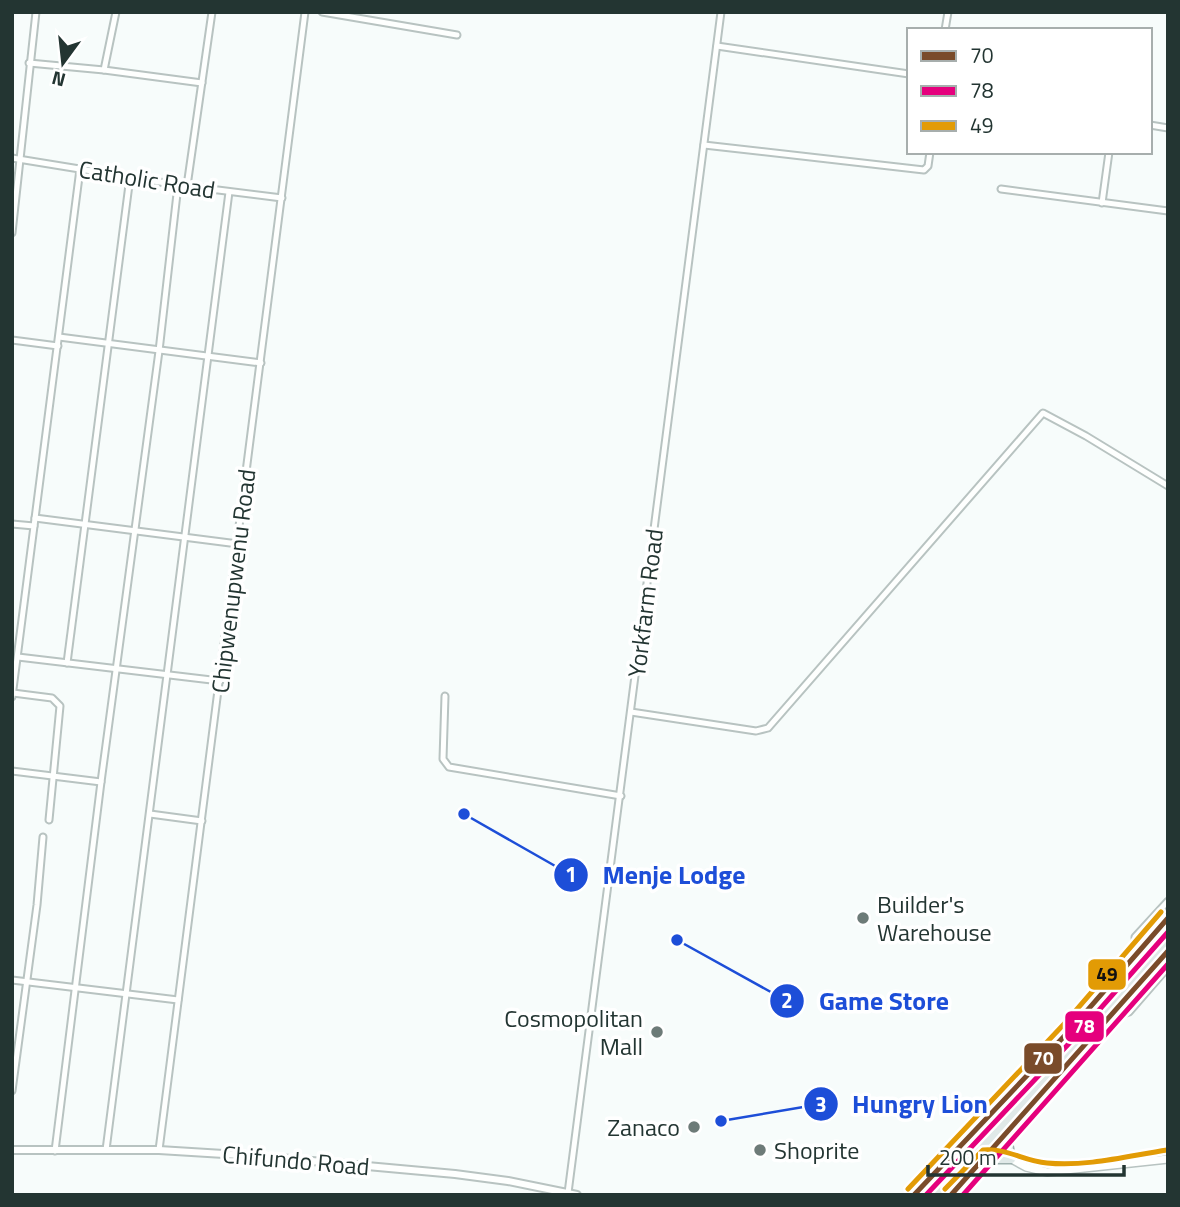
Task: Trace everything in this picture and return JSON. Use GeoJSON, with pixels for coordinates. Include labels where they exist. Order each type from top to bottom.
{"type":"FeatureCollection","features":[{"type":"Feature","properties":{"kind":"main road"},"geometry":{"type":"LineString","coordinates":[[914,1195],[1072,1029],[1168,918]]}},
{"type":"Feature","properties":{"kind":"main road"},"geometry":{"type":"LineString","coordinates":[[1011,1115],[1102,1001],[1168,928]]}},
{"type":"Feature","properties":{"kind":"main road"},"geometry":{"type":"LineString","coordinates":[[932,1195],[953,1178],[1168,942]]}},
{"type":"Feature","properties":{"kind":"main road"},"geometry":{"type":"LineString","coordinates":[[951,1195],[1168,951]]}},
{"type":"Feature","properties":{"kind":"main road"},"geometry":{"type":"LineString","coordinates":[[1006,1133],[1011,1159]]}},
{"type":"Feature","properties":{"kind":"main road"},"geometry":{"type":"LineString","coordinates":[[970,1136],[992,1150],[1036,1170],[1062,1172],[1168,1159]]}},
{"type":"Feature","properties":{"kind":"main road"},"geometry":{"type":"LineString","coordinates":[[984,1158],[1011,1159]]}},
{"type":"Feature","properties":{"kind":"main road"},"geometry":{"type":"LineString","coordinates":[[942,1195],[953,1178]]}},
{"type":"Feature","properties":{"kind":"street"},"geometry":{"type":"LineString","coordinates":[[12,233],[36,12]]}},
{"type":"Feature","properties":{"kind":"street"},"geometry":{"type":"LineString","coordinates":[[104,70],[116,12]]}},
{"type":"Feature","properties":{"kind":"street"},"geometry":{"type":"LineString","coordinates":[[187,186],[212,12]]}},
{"type":"Feature","properties":{"kind":"street","name":"Chipwenupwenu Road"},"geometry":{"type":"LineString","coordinates":[[159,1150],[305,12]]}},
{"type":"Feature","properties":{"kind":"street"},"geometry":{"type":"LineString","coordinates":[[323,12],[457,35]]}},
{"type":"Feature","properties":{"kind":"street","name":"Yorkfarm Road"},"geometry":{"type":"LineString","coordinates":[[568,1193],[721,12]]}},
{"type":"Feature","properties":{"kind":"street"},"geometry":{"type":"LineString","coordinates":[[717,46],[907,74]]}},
{"type":"Feature","properties":{"kind":"street"},"geometry":{"type":"LineString","coordinates":[[29,63],[202,83]]}},
{"type":"Feature","properties":{"kind":"street"},"geometry":{"type":"LineString","coordinates":[[704,145],[924,170],[928,166],[930,154]]}},
{"type":"Feature","properties":{"kind":"street"},"geometry":{"type":"LineString","coordinates":[[1102,203],[1109,154]]}},
{"type":"Feature","properties":{"kind":"street","name":"Catholic Road"},"geometry":{"type":"LineString","coordinates":[[12,158],[178,185],[282,198]]}},
{"type":"Feature","properties":{"kind":"street"},"geometry":{"type":"LineString","coordinates":[[49,820],[61,709],[59,703],[52,698],[12,695],[80,169]]}},
{"type":"Feature","properties":{"kind":"street"},"geometry":{"type":"LineString","coordinates":[[67,663],[130,177]]}},
{"type":"Feature","properties":{"kind":"street"},"geometry":{"type":"LineString","coordinates":[[55,1151],[159,351],[178,185]]}},
{"type":"Feature","properties":{"kind":"street"},"geometry":{"type":"LineString","coordinates":[[1001,190],[1168,211]]}},
{"type":"Feature","properties":{"kind":"street"},"geometry":{"type":"LineString","coordinates":[[106,1150],[229,192]]}},
{"type":"Feature","properties":{"kind":"street"},"geometry":{"type":"LineString","coordinates":[[59,337],[261,363]]}},
{"type":"Feature","properties":{"kind":"street"},"geometry":{"type":"LineString","coordinates":[[12,341],[58,346]]}},
{"type":"Feature","properties":{"kind":"street"},"geometry":{"type":"LineString","coordinates":[[631,712],[756,731],[768,728],[1043,413],[1168,486]]}},
{"type":"Feature","properties":{"kind":"street"},"geometry":{"type":"LineString","coordinates":[[35,518],[238,544]]}},
{"type":"Feature","properties":{"kind":"street"},"geometry":{"type":"LineString","coordinates":[[12,524],[34,526]]}},
{"type":"Feature","properties":{"kind":"street"},"geometry":{"type":"LineString","coordinates":[[18,657],[220,681]]}},
{"type":"Feature","properties":{"kind":"street"},"geometry":{"type":"LineString","coordinates":[[445,696],[443,759],[449,767],[621,796]]}},
{"type":"Feature","properties":{"kind":"street"},"geometry":{"type":"LineString","coordinates":[[12,771],[101,782]]}},
{"type":"Feature","properties":{"kind":"street"},"geometry":{"type":"LineString","coordinates":[[150,814],[202,821]]}},
{"type":"Feature","properties":{"kind":"street"},"geometry":{"type":"LineString","coordinates":[[12,1091],[43,837]]}},
{"type":"Feature","properties":{"kind":"street"},"geometry":{"type":"LineString","coordinates":[[1136,955],[1135,937],[1168,901]]}},
{"type":"Feature","properties":{"kind":"street"},"geometry":{"type":"LineString","coordinates":[[1106,1020],[1129,1012],[1168,967]]}},
{"type":"Feature","properties":{"kind":"street"},"geometry":{"type":"LineString","coordinates":[[12,980],[178,1000]]}},
{"type":"Feature","properties":{"kind":"street","name":"Chifundo Road"},"geometry":{"type":"LineString","coordinates":[[12,1150],[159,1150],[257,1156],[445,1173],[508,1181],[577,1195]]}},
{"type":"Feature","properties":{"kind":"transit line","name":"49"},"geometry":{"type":"LineString","coordinates":[[908,1189],[1065,1023],[1161,912]]}},
{"type":"Feature","properties":{"kind":"transit line","name":"70"},"geometry":{"type":"LineString","coordinates":[[914,1195],[1071,1029],[1168,918]]}},
{"type":"Feature","properties":{"kind":"transit line","name":"78"},"geometry":{"type":"LineString","coordinates":[[926,1195],[1077,1035],[1168,932]]}},
{"type":"Feature","properties":{"kind":"transit line","name":"70"},"geometry":{"type":"LineString","coordinates":[[951,1195],[1168,951]]}},
{"type":"Feature","properties":{"kind":"transit line","name":"78"},"geometry":{"type":"LineString","coordinates":[[963,1195],[1168,964]]}},
{"type":"Feature","properties":{"kind":"transit line","name":"49"},"geometry":{"type":"LineString","coordinates":[[945,1189],[983,1150],[1000,1151],[1038,1162],[1062,1164],[1167,1150]]}},
{"type":"Feature","properties":{"kind":"place","name":"Menje Lodge"},"geometry":{"type":"Point","coordinates":[464,814]}},
{"type":"Feature","properties":{"kind":"place","name":"Builder's Warehouse"},"geometry":{"type":"Point","coordinates":[863,918]}},
{"type":"Feature","properties":{"kind":"place","name":"Game Store"},"geometry":{"type":"Point","coordinates":[677,940]}},
{"type":"Feature","properties":{"kind":"place","name":"Cosmopolitan Mall"},"geometry":{"type":"Point","coordinates":[657,1032]}},
{"type":"Feature","properties":{"kind":"place","name":"Hungry Lion"},"geometry":{"type":"Point","coordinates":[721,1121]}},
{"type":"Feature","properties":{"kind":"place","name":"Zanaco"},"geometry":{"type":"Point","coordinates":[694,1127]}},
{"type":"Feature","properties":{"kind":"place","name":"Shoprite"},"geometry":{"type":"Point","coordinates":[760,1150]}}]}
